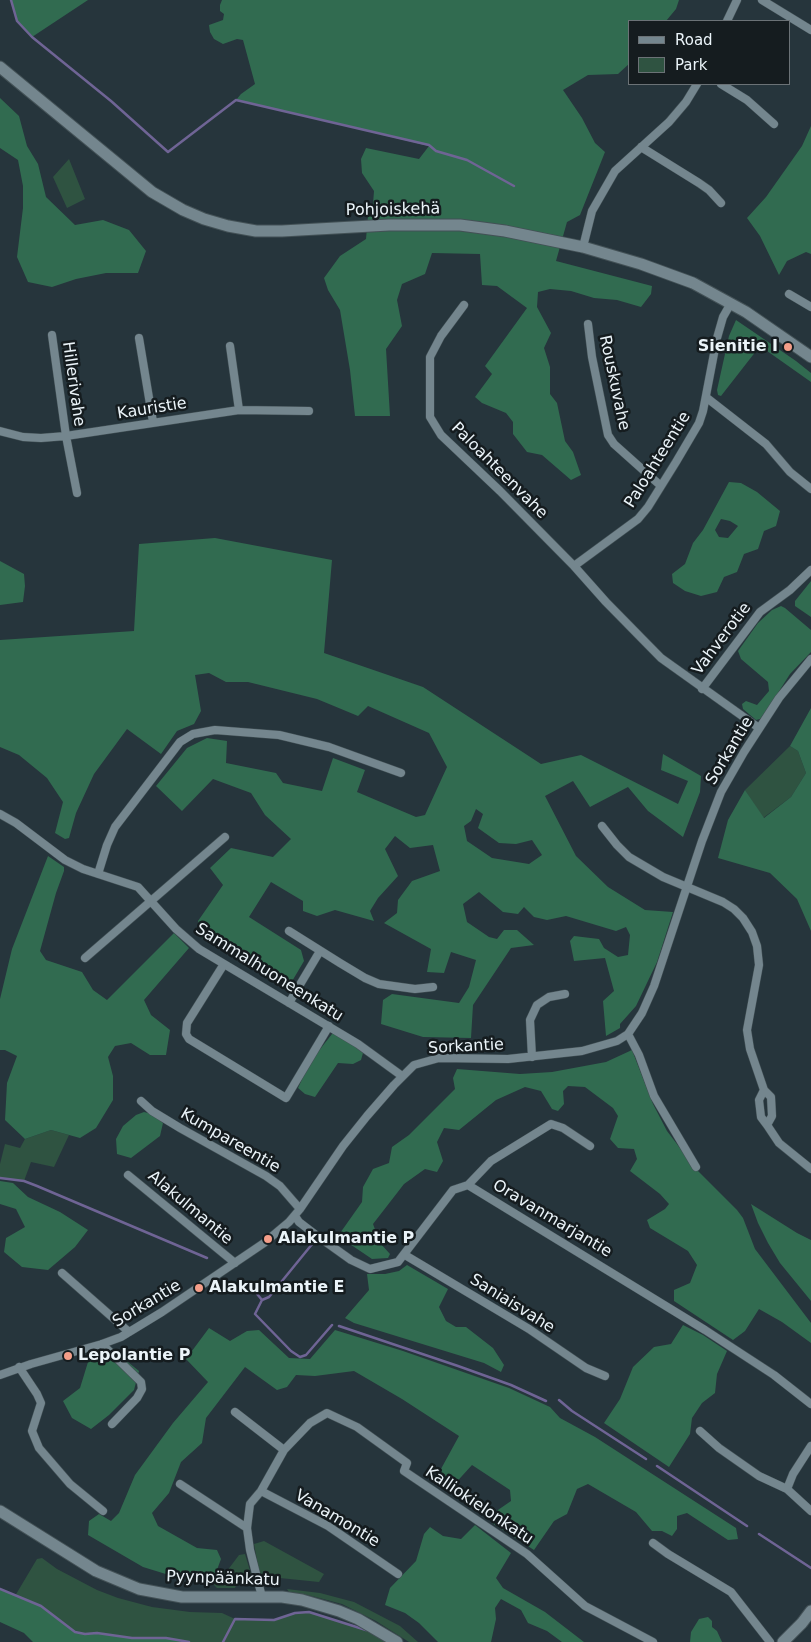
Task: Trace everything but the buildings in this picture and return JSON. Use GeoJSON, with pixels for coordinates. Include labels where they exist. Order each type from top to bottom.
{"type":"FeatureCollection","features":[{"type":"Feature","properties":{"kind":"main road","name":"Pohjoiskehä"},"geometry":{"type":"LineString","coordinates":[[0,67],[152,192],[183,210],[204,219],[228,226],[273,231],[389,224],[460,225],[505,231],[583,247],[693,283],[731,303],[811,357]]}},
{"type":"Feature","properties":{"kind":"main road","name":"Pyynpäänkatu"},"geometry":{"type":"LineString","coordinates":[[0,1510],[96,1571],[139,1589],[182,1597],[282,1597],[302,1600],[339,1610],[397,1642]]}},
{"type":"Feature","properties":{"kind":"main road"},"geometry":{"type":"LineString","coordinates":[[783,1642],[802,1623],[811,1610]]}},
{"type":"Feature","properties":{"kind":"street"},"geometry":{"type":"LineString","coordinates":[[727,20],[736,0]]}},
{"type":"Feature","properties":{"kind":"street"},"geometry":{"type":"LineString","coordinates":[[762,0],[811,30]]}},
{"type":"Feature","properties":{"kind":"street"},"geometry":{"type":"LineString","coordinates":[[583,247],[592,211],[614,171],[669,122],[686,102],[696,85]]}},
{"type":"Feature","properties":{"kind":"street"},"geometry":{"type":"LineString","coordinates":[[723,85],[747,100],[774,124]]}},
{"type":"Feature","properties":{"kind":"street"},"geometry":{"type":"LineString","coordinates":[[641,147],[699,183],[709,190],[721,203]]}},
{"type":"Feature","properties":{"kind":"street"},"geometry":{"type":"LineString","coordinates":[[789,294],[811,307]]}},
{"type":"Feature","properties":{"kind":"street","name":"Paloahteentie"},"geometry":{"type":"LineString","coordinates":[[574,566],[638,520],[648,507],[699,423],[706,398],[717,338],[723,317],[731,303]]}},
{"type":"Feature","properties":{"kind":"street","name":"Paloahteenvahe"},"geometry":{"type":"LineString","coordinates":[[464,305],[441,336],[430,357],[430,417],[441,436],[500,491],[574,566]]}},
{"type":"Feature","properties":{"kind":"street","name":"Rouskuvahe"},"geometry":{"type":"LineString","coordinates":[[588,324],[592,357],[608,435],[614,444],[661,486]]}},
{"type":"Feature","properties":{"kind":"street","name":"Hillerivahe"},"geometry":{"type":"LineString","coordinates":[[52,335],[66,436],[77,493]]}},
{"type":"Feature","properties":{"kind":"street"},"geometry":{"type":"LineString","coordinates":[[139,338],[153,422]]}},
{"type":"Feature","properties":{"kind":"street"},"geometry":{"type":"LineString","coordinates":[[230,346],[239,410]]}},
{"type":"Feature","properties":{"kind":"street"},"geometry":{"type":"LineString","coordinates":[[706,398],[766,444],[790,472],[811,489]]}},
{"type":"Feature","properties":{"kind":"street","name":"Kauristie"},"geometry":{"type":"LineString","coordinates":[[0,431],[23,437],[42,438],[239,410],[309,411]]}},
{"type":"Feature","properties":{"kind":"street"},"geometry":{"type":"LineString","coordinates":[[574,566],[650,648],[669,665],[759,728]]}},
{"type":"Feature","properties":{"kind":"street","name":"Vahverotie"},"geometry":{"type":"LineString","coordinates":[[702,689],[763,608],[790,590],[811,570]]}},
{"type":"Feature","properties":{"kind":"street","name":"Sorkantie"},"geometry":{"type":"LineString","coordinates":[[0,1375],[19,1367],[121,1337],[162,1312],[264,1243],[298,1212],[343,1146],[402,1076],[414,1065],[439,1058],[508,1059],[582,1052],[617,1041],[628,1034],[648,1003],[702,841],[718,799],[759,728],[791,683],[811,659]]}},
{"type":"Feature","properties":{"kind":"street"},"geometry":{"type":"LineString","coordinates":[[98,874],[106,845],[114,827],[180,742],[192,734],[215,730],[279,735],[329,747],[401,773]]}},
{"type":"Feature","properties":{"kind":"street","name":"Sammalhuoneenkatu"},"geometry":{"type":"LineString","coordinates":[[0,814],[65,860],[83,869],[138,887],[185,938],[224,964],[358,1044],[402,1076]]}},
{"type":"Feature","properties":{"kind":"street"},"geometry":{"type":"LineString","coordinates":[[602,826],[629,857],[663,877],[712,897],[734,909],[743,918],[752,932],[757,946],[759,965],[747,1030],[750,1049],[764,1090],[770,1097],[772,1116],[767,1125],[779,1143],[811,1169]]}},
{"type":"Feature","properties":{"kind":"street"},"geometry":{"type":"LineString","coordinates":[[85,958],[225,837]]}},
{"type":"Feature","properties":{"kind":"street"},"geometry":{"type":"LineString","coordinates":[[289,931],[365,978],[379,984],[415,988],[433,987]]}},
{"type":"Feature","properties":{"kind":"street"},"geometry":{"type":"LineString","coordinates":[[290,1003],[320,951]]}},
{"type":"Feature","properties":{"kind":"street"},"geometry":{"type":"LineString","coordinates":[[224,964],[188,1023],[186,1034],[189,1039],[286,1098],[328,1026]]}},
{"type":"Feature","properties":{"kind":"street"},"geometry":{"type":"LineString","coordinates":[[532,1057],[530,1020],[537,1005],[549,997],[565,994]]}},
{"type":"Feature","properties":{"kind":"street"},"geometry":{"type":"LineString","coordinates":[[628,1034],[639,1055],[654,1096],[696,1167]]}},
{"type":"Feature","properties":{"kind":"street","name":"Kumpareentie"},"geometry":{"type":"LineString","coordinates":[[141,1101],[180,1128],[266,1176],[280,1186],[298,1212]]}},
{"type":"Feature","properties":{"kind":"street"},"geometry":{"type":"LineString","coordinates":[[468,1185],[491,1161],[551,1124],[563,1128],[590,1146]]}},
{"type":"Feature","properties":{"kind":"street","name":"Alakulmantie"},"geometry":{"type":"LineString","coordinates":[[128,1175],[235,1263]]}},
{"type":"Feature","properties":{"kind":"street","name":"Oravanmarjantie"},"geometry":{"type":"LineString","coordinates":[[298,1212],[299,1222],[351,1260],[370,1269],[398,1262],[453,1190],[468,1185],[706,1330],[774,1375],[811,1404]]}},
{"type":"Feature","properties":{"kind":"street","name":"Saniaisvahe"},"geometry":{"type":"LineString","coordinates":[[404,1255],[529,1328],[586,1368],[605,1376]]}},
{"type":"Feature","properties":{"kind":"street"},"geometry":{"type":"LineString","coordinates":[[62,1273],[129,1332]]}},
{"type":"Feature","properties":{"kind":"street"},"geometry":{"type":"LineString","coordinates":[[102,1344],[141,1382],[142,1389],[137,1398],[112,1424]]}},
{"type":"Feature","properties":{"kind":"street"},"geometry":{"type":"LineString","coordinates":[[19,1367],[38,1394],[41,1403],[32,1431],[39,1448],[70,1484],[102,1511]]}},
{"type":"Feature","properties":{"kind":"street"},"geometry":{"type":"LineString","coordinates":[[235,1412],[284,1450]]}},
{"type":"Feature","properties":{"kind":"street","name":"Kalliokielonkatu"},"geometry":{"type":"LineString","coordinates":[[262,1597],[250,1550],[247,1528],[250,1504],[261,1491],[284,1450],[310,1424],[327,1413],[357,1426],[407,1463],[404,1471],[527,1554],[585,1606],[653,1642]]}},
{"type":"Feature","properties":{"kind":"street"},"geometry":{"type":"LineString","coordinates":[[700,1431],[719,1448],[759,1476],[788,1489],[811,1511]]}},
{"type":"Feature","properties":{"kind":"street"},"geometry":{"type":"LineString","coordinates":[[788,1489],[793,1474],[811,1446]]}},
{"type":"Feature","properties":{"kind":"street"},"geometry":{"type":"LineString","coordinates":[[180,1484],[247,1528]]}},
{"type":"Feature","properties":{"kind":"street","name":"Vanamontie"},"geometry":{"type":"LineString","coordinates":[[261,1491],[328,1526],[398,1574]]}},
{"type":"Feature","properties":{"kind":"street"},"geometry":{"type":"LineString","coordinates":[[653,1543],[731,1592],[770,1642]]}},
{"type":"Feature","properties":{"kind":"green space"},"geometry":{"type":"Polygon","coordinates":[[[11,0],[88,0],[32,37],[17,21],[11,0]]]}},
{"type":"Feature","properties":{"kind":"green space"},"geometry":{"type":"Polygon","coordinates":[[[222,0],[679,0],[676,9],[667,20],[628,20],[628,65],[618,74],[588,75],[563,90],[582,118],[595,143],[605,152],[580,215],[567,222],[556,261],[652,286],[651,294],[641,307],[617,300],[594,298],[571,291],[550,289],[538,292],[537,307],[551,333],[544,348],[550,367],[550,394],[557,403],[565,441],[573,452],[581,475],[571,480],[542,455],[527,452],[513,434],[513,422],[506,413],[482,403],[475,397],[492,374],[485,366],[527,308],[497,286],[482,285],[480,254],[432,253],[425,274],[402,284],[397,300],[402,326],[386,349],[390,416],[355,416],[340,310],[328,290],[324,278],[340,256],[366,239],[368,216],[373,204],[374,191],[362,173],[361,159],[366,148],[419,159],[429,146],[236,100],[255,84],[243,40],[237,39],[223,44],[214,39],[210,32],[209,25],[223,20],[224,14],[220,11],[222,0]]]}},
{"type":"Feature","properties":{"kind":"green space"},"geometry":{"type":"Polygon","coordinates":[[[0,98],[19,116],[27,146],[38,164],[46,197],[75,225],[103,220],[129,230],[146,251],[138,273],[106,273],[76,279],[52,287],[28,282],[17,257],[23,208],[23,186],[18,160],[0,148],[0,98]]]}},
{"type":"Feature","properties":{"kind":"green space"},"geometry":{"type":"Polygon","coordinates":[[[811,126],[811,254],[806,252],[787,261],[779,275],[760,236],[747,218],[766,197],[802,146],[811,126]]]}},
{"type":"Feature","properties":{"kind":"green space"},"geometry":{"type":"Polygon","coordinates":[[[69,159],[85,199],[67,208],[53,177],[69,159]]]}},
{"type":"Feature","properties":{"kind":"green space"},"geometry":{"type":"Polygon","coordinates":[[[736,320],[811,373],[811,382],[760,346],[721,396],[718,395],[717,390],[729,336],[736,320]]]}},
{"type":"Feature","properties":{"kind":"green space"},"geometry":{"type":"Polygon","coordinates":[[[729,482],[741,483],[757,492],[780,511],[776,526],[764,531],[758,549],[744,554],[737,572],[724,577],[717,592],[701,596],[685,591],[673,583],[672,574],[685,564],[693,543],[703,530],[729,482]],[[721,519],[715,530],[719,537],[728,538],[738,526],[730,521],[721,519]]]}},
{"type":"Feature","properties":{"kind":"green space"},"geometry":{"type":"Polygon","coordinates":[[[215,538],[332,560],[324,653],[423,687],[541,764],[581,755],[678,804],[688,781],[661,770],[663,754],[701,776],[700,792],[683,837],[648,811],[628,787],[590,807],[573,781],[545,796],[576,856],[608,887],[645,910],[673,912],[657,962],[636,1006],[620,1024],[620,1028],[606,1036],[603,1001],[614,991],[605,958],[574,961],[570,941],[574,936],[599,939],[604,948],[618,957],[628,955],[630,935],[626,927],[616,931],[566,916],[547,920],[534,917],[524,907],[518,914],[503,912],[479,892],[463,904],[467,922],[489,937],[497,939],[504,930],[517,930],[534,945],[511,948],[473,1005],[471,1038],[423,1037],[381,1024],[383,1000],[392,994],[459,1003],[469,987],[476,960],[451,952],[444,973],[427,972],[431,949],[384,923],[397,913],[398,900],[412,881],[440,871],[433,845],[410,848],[395,836],[385,849],[398,876],[378,898],[370,911],[374,921],[335,910],[317,916],[303,911],[303,901],[271,882],[249,917],[301,950],[304,961],[291,983],[282,984],[202,938],[198,921],[223,885],[210,868],[231,848],[273,857],[291,839],[265,815],[251,793],[213,779],[182,811],[156,786],[187,748],[207,738],[227,741],[226,763],[276,773],[283,783],[322,791],[333,758],[365,770],[357,792],[416,817],[425,815],[447,767],[429,733],[368,706],[358,716],[317,699],[248,682],[226,682],[209,673],[195,675],[201,711],[194,724],[177,731],[161,754],[127,729],[94,774],[76,813],[69,838],[65,839],[55,833],[63,802],[47,778],[19,755],[0,747],[0,640],[134,631],[139,544],[215,538]],[[476,809],[471,821],[464,826],[467,841],[492,858],[529,864],[542,855],[532,840],[516,844],[499,843],[478,828],[483,814],[476,809]]]}},
{"type":"Feature","properties":{"kind":"green space"},"geometry":{"type":"Polygon","coordinates":[[[0,561],[24,574],[23,602],[0,605],[0,561]]]}},
{"type":"Feature","properties":{"kind":"green space"},"geometry":{"type":"Polygon","coordinates":[[[811,581],[811,617],[795,606],[795,601],[811,581]]]}},
{"type":"Feature","properties":{"kind":"green space"},"geometry":{"type":"Polygon","coordinates":[[[781,606],[811,630],[811,652],[790,674],[769,707],[760,719],[756,720],[743,709],[742,704],[746,701],[757,705],[769,691],[768,682],[741,659],[738,651],[758,623],[772,610],[781,606]]]}},
{"type":"Feature","properties":{"kind":"green space"},"geometry":{"type":"Polygon","coordinates":[[[811,708],[811,931],[797,899],[770,873],[718,858],[728,820],[745,790],[764,818],[791,797],[806,773],[798,751],[790,746],[811,708]]]}},
{"type":"Feature","properties":{"kind":"green space"},"geometry":{"type":"Polygon","coordinates":[[[790,746],[798,751],[806,773],[791,797],[763,818],[745,790],[790,746]]]}},
{"type":"Feature","properties":{"kind":"green space"},"geometry":{"type":"Polygon","coordinates":[[[48,856],[64,867],[64,871],[40,951],[46,960],[82,972],[93,990],[107,1000],[174,933],[189,948],[144,1000],[151,1015],[170,1030],[166,1055],[150,1055],[131,1043],[115,1046],[108,1057],[113,1076],[113,1100],[96,1128],[80,1138],[51,1130],[25,1139],[5,1120],[7,1083],[17,1056],[5,1050],[0,1050],[0,999],[12,949],[48,856]]]}},
{"type":"Feature","properties":{"kind":"green space"},"geometry":{"type":"Polygon","coordinates":[[[332,1034],[338,1034],[351,1042],[363,1053],[361,1060],[353,1064],[338,1063],[315,1097],[305,1094],[298,1088],[310,1062],[332,1034]]]}},
{"type":"Feature","properties":{"kind":"green space"},"geometry":{"type":"Polygon","coordinates":[[[632,1050],[653,1104],[667,1131],[696,1169],[743,1218],[755,1249],[811,1323],[811,1343],[782,1322],[759,1309],[745,1331],[733,1340],[674,1301],[674,1290],[690,1283],[697,1265],[688,1251],[650,1228],[647,1220],[665,1209],[669,1204],[660,1194],[630,1171],[637,1159],[634,1149],[618,1148],[610,1139],[618,1116],[613,1108],[585,1087],[568,1086],[563,1091],[564,1104],[558,1111],[552,1109],[541,1091],[525,1087],[496,1100],[459,1130],[444,1128],[437,1142],[443,1161],[437,1172],[425,1169],[404,1184],[373,1224],[380,1243],[390,1254],[388,1258],[372,1259],[338,1236],[362,1202],[363,1187],[373,1169],[389,1163],[392,1147],[409,1135],[455,1089],[453,1078],[457,1069],[520,1074],[552,1072],[606,1062],[632,1050]]]}},
{"type":"Feature","properties":{"kind":"green space"},"geometry":{"type":"Polygon","coordinates":[[[144,1112],[152,1114],[163,1123],[160,1136],[131,1158],[117,1154],[116,1139],[123,1126],[136,1115],[144,1112]]]}},
{"type":"Feature","properties":{"kind":"green space"},"geometry":{"type":"Polygon","coordinates":[[[51,1130],[69,1135],[54,1167],[31,1162],[24,1181],[0,1178],[0,1164],[5,1144],[20,1148],[25,1139],[51,1130]]]}},
{"type":"Feature","properties":{"kind":"green space"},"geometry":{"type":"Polygon","coordinates":[[[0,1181],[13,1183],[28,1197],[60,1212],[88,1230],[75,1247],[48,1270],[22,1267],[4,1252],[6,1238],[25,1227],[16,1209],[0,1204],[0,1181]]]}},
{"type":"Feature","properties":{"kind":"green space"},"geometry":{"type":"Polygon","coordinates":[[[751,1204],[811,1240],[811,1301],[780,1263],[758,1223],[751,1204]]]}},
{"type":"Feature","properties":{"kind":"green space"},"geometry":{"type":"Polygon","coordinates":[[[407,1265],[448,1289],[439,1307],[446,1321],[456,1327],[466,1327],[493,1348],[504,1365],[501,1372],[484,1363],[354,1323],[345,1318],[369,1290],[367,1274],[385,1274],[399,1271],[407,1265]]]}},
{"type":"Feature","properties":{"kind":"green space"},"geometry":{"type":"Polygon","coordinates":[[[683,1325],[703,1335],[727,1351],[717,1374],[715,1393],[702,1403],[692,1418],[690,1434],[669,1467],[604,1423],[620,1399],[633,1367],[654,1347],[671,1344],[683,1325]]]}},
{"type":"Feature","properties":{"kind":"green space"},"geometry":{"type":"Polygon","coordinates":[[[209,1328],[230,1341],[247,1331],[259,1330],[289,1358],[310,1359],[335,1330],[403,1351],[509,1388],[550,1407],[560,1418],[595,1437],[736,1528],[738,1539],[728,1540],[687,1513],[677,1516],[677,1529],[672,1536],[662,1531],[652,1531],[636,1512],[588,1484],[577,1489],[567,1514],[554,1521],[534,1550],[492,1523],[495,1512],[511,1501],[510,1490],[472,1465],[452,1487],[436,1478],[459,1436],[402,1399],[354,1371],[315,1376],[296,1375],[287,1387],[277,1390],[245,1367],[206,1418],[202,1443],[181,1462],[169,1493],[152,1513],[158,1526],[197,1548],[217,1550],[221,1559],[214,1578],[182,1579],[143,1567],[88,1535],[89,1521],[99,1514],[111,1521],[119,1513],[135,1475],[173,1423],[208,1382],[186,1359],[209,1328]]]}},
{"type":"Feature","properties":{"kind":"green space"},"geometry":{"type":"Polygon","coordinates":[[[114,1351],[139,1371],[134,1390],[109,1415],[91,1429],[72,1418],[63,1401],[80,1388],[88,1362],[114,1351]]]}},
{"type":"Feature","properties":{"kind":"green space"},"geometry":{"type":"Polygon","coordinates":[[[475,1525],[511,1553],[496,1578],[503,1588],[545,1612],[584,1642],[562,1642],[547,1631],[528,1623],[521,1610],[501,1599],[495,1608],[496,1619],[491,1642],[438,1642],[419,1623],[405,1613],[385,1605],[390,1588],[416,1561],[424,1534],[430,1527],[443,1536],[461,1539],[475,1525]]]}},
{"type":"Feature","properties":{"kind":"green space"},"geometry":{"type":"Polygon","coordinates":[[[264,1541],[324,1574],[319,1582],[260,1576],[254,1544],[264,1541]]]}},
{"type":"Feature","properties":{"kind":"green space"},"geometry":{"type":"Polygon","coordinates":[[[245,1554],[251,1574],[250,1577],[238,1581],[235,1588],[217,1588],[214,1585],[220,1571],[227,1571],[239,1555],[245,1554]]]}},
{"type":"Feature","properties":{"kind":"green space"},"geometry":{"type":"Polygon","coordinates":[[[42,1558],[57,1569],[97,1590],[152,1607],[190,1612],[222,1613],[235,1619],[256,1620],[274,1620],[295,1613],[309,1612],[365,1629],[389,1642],[189,1642],[166,1638],[132,1638],[75,1632],[41,1606],[15,1596],[37,1559],[42,1558]]]}},
{"type":"Feature","properties":{"kind":"green space"},"geometry":{"type":"Polygon","coordinates":[[[0,1589],[41,1606],[75,1632],[132,1638],[166,1638],[189,1642],[33,1642],[24,1633],[0,1622],[0,1589]]]}},
{"type":"Feature","properties":{"kind":"green space"},"geometry":{"type":"Polygon","coordinates":[[[287,1589],[320,1593],[354,1602],[400,1626],[418,1642],[409,1642],[376,1621],[342,1604],[289,1592],[287,1589]]]}},
{"type":"Feature","properties":{"kind":"green space"},"geometry":{"type":"Polygon","coordinates":[[[708,1617],[712,1621],[712,1627],[717,1631],[722,1642],[690,1642],[691,1632],[699,1619],[708,1617]]]}},
{"type":"Feature","properties":{"kind":"waterway"},"geometry":{"type":"LineString","coordinates":[[11,0],[17,21],[32,37],[111,101],[168,152],[236,100],[429,145],[436,151],[467,160],[514,186]]}},
{"type":"Feature","properties":{"kind":"waterway"},"geometry":{"type":"LineString","coordinates":[[0,1178],[24,1181],[37,1186],[207,1258]]}},
{"type":"Feature","properties":{"kind":"waterway"},"geometry":{"type":"LineString","coordinates":[[262,1300],[269,1297],[313,1243]]}},
{"type":"Feature","properties":{"kind":"waterway"},"geometry":{"type":"LineString","coordinates":[[239,1279],[253,1289],[262,1300],[255,1314],[291,1351],[300,1357],[306,1355],[332,1325]]}},
{"type":"Feature","properties":{"kind":"waterway"},"geometry":{"type":"LineString","coordinates":[[339,1326],[511,1385],[546,1401]]}},
{"type":"Feature","properties":{"kind":"waterway"},"geometry":{"type":"LineString","coordinates":[[559,1400],[572,1411],[646,1459]]}},
{"type":"Feature","properties":{"kind":"waterway"},"geometry":{"type":"LineString","coordinates":[[657,1466],[747,1526]]}},
{"type":"Feature","properties":{"kind":"waterway"},"geometry":{"type":"LineString","coordinates":[[759,1534],[811,1568]]}},
{"type":"Feature","properties":{"kind":"waterway"},"geometry":{"type":"LineString","coordinates":[[0,1589],[41,1606],[75,1632],[132,1638],[166,1638],[189,1642]]}},
{"type":"Feature","properties":{"kind":"waterway"},"geometry":{"type":"LineString","coordinates":[[223,1642],[235,1619],[274,1620],[295,1613],[309,1612],[366,1630]]}},
{"type":"Feature","properties":{"kind":"place","name":"Sienitie I"},"geometry":{"type":"Point","coordinates":[788,347]}},
{"type":"Feature","properties":{"kind":"place","name":"Alakulmantie P"},"geometry":{"type":"Point","coordinates":[268,1239]}},
{"type":"Feature","properties":{"kind":"place","name":"Alakulmantie E"},"geometry":{"type":"Point","coordinates":[199,1288]}},
{"type":"Feature","properties":{"kind":"place","name":"Lepolantie P"},"geometry":{"type":"Point","coordinates":[68,1356]}}]}
